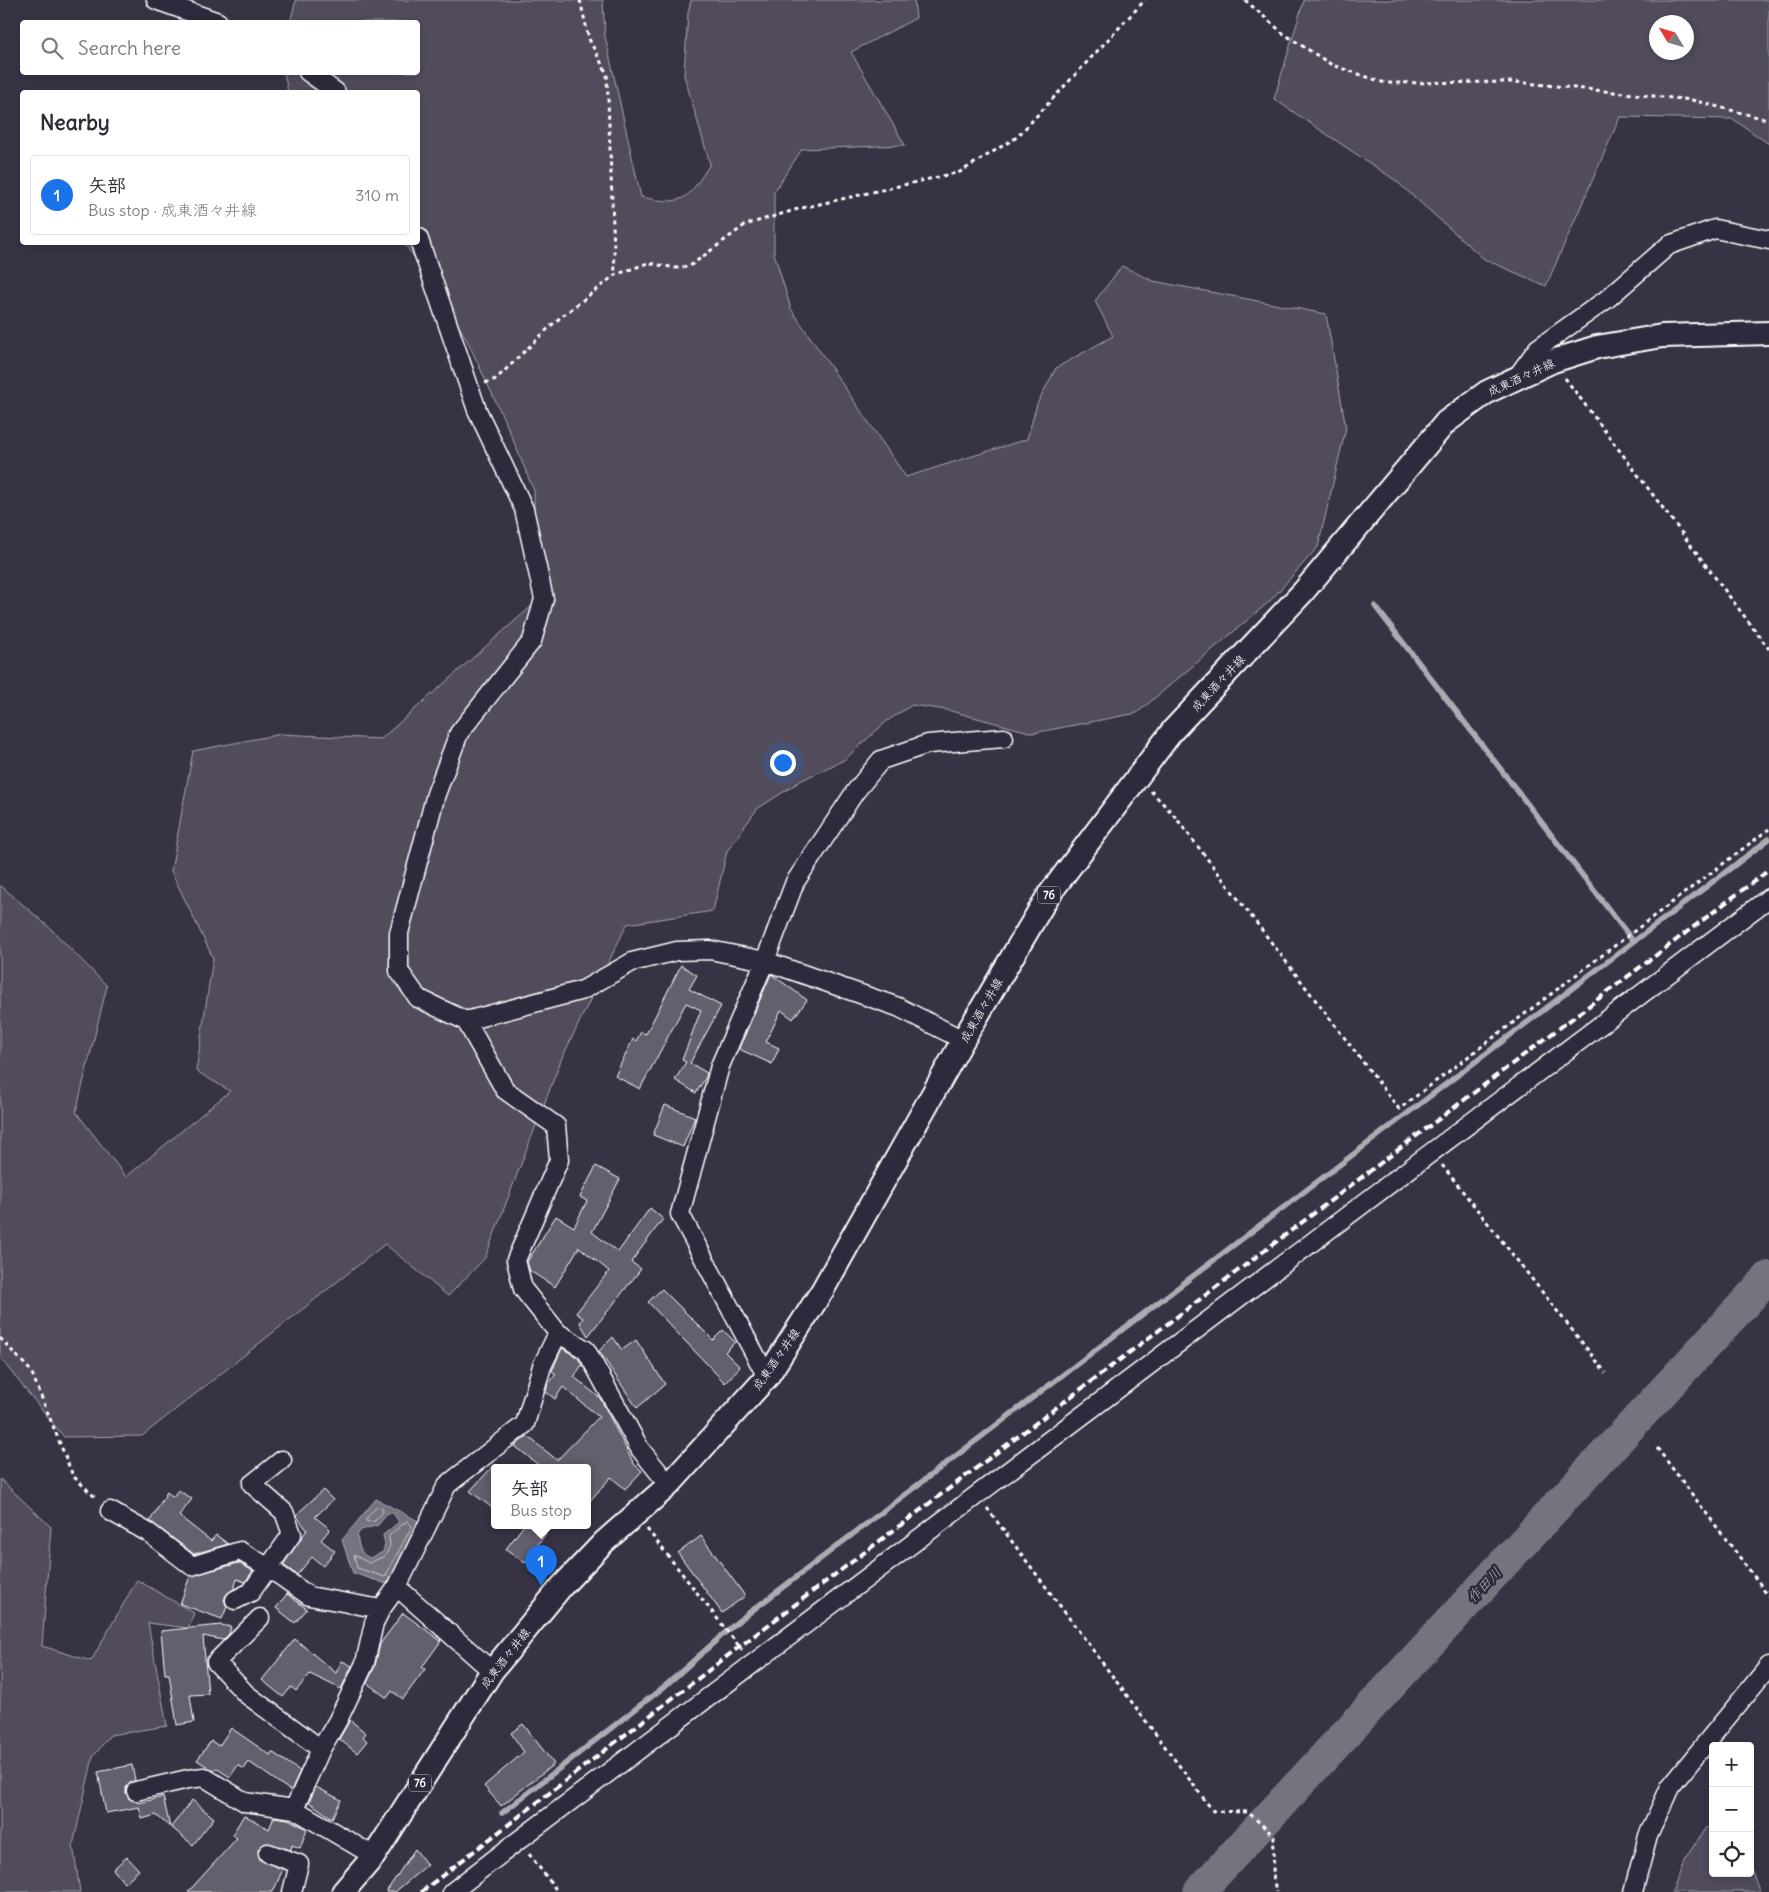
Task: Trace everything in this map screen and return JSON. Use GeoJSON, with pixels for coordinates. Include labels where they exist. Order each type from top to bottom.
{"type":"FeatureCollection","features":[{"type":"Feature","properties":{"kind":"main road","name":"成東酒々井線"},"geometry":{"type":"LineString","coordinates":[[344,1892],[374,1856],[492,1671],[562,1586],[604,1542],[670,1485],[767,1377],[822,1291],[963,1040],[1048,896],[1174,730],[1303,592],[1446,422],[1487,392],[1553,361],[1598,347],[1662,336],[1769,332]]}},
{"type":"Feature","properties":{"kind":"street"},"geometry":{"type":"LineString","coordinates":[[156,0],[212,20]]}},
{"type":"Feature","properties":{"kind":"street"},"geometry":{"type":"LineString","coordinates":[[312,75],[333,90]]}},
{"type":"Feature","properties":{"kind":"street"},"geometry":{"type":"LineString","coordinates":[[1516,378],[1538,348],[1608,299],[1669,245],[1715,229],[1769,240]]}},
{"type":"Feature","properties":{"kind":"street"},"geometry":{"type":"LineString","coordinates":[[420,244],[477,410],[524,510],[544,599],[532,641],[459,733],[436,794],[399,933],[399,971],[418,998],[466,1021],[505,1090],[556,1126],[559,1160],[516,1260],[522,1290],[558,1333],[586,1350],[640,1450],[670,1485]]}},
{"type":"Feature","properties":{"kind":"street"},"geometry":{"type":"LineString","coordinates":[[767,1377],[680,1214],[720,1066],[765,961],[795,882],[855,792],[881,760],[928,744],[1004,738]]}},
{"type":"Feature","properties":{"kind":"street"},"geometry":{"type":"LineString","coordinates":[[452,1892],[518,1840],[978,1496],[1769,898]]}},
{"type":"Feature","properties":{"kind":"street"},"geometry":{"type":"LineString","coordinates":[[466,1021],[583,990],[632,962],[677,951],[710,950],[765,961],[898,1007],[963,1040]]}},
{"type":"Feature","properties":{"kind":"street"},"geometry":{"type":"LineString","coordinates":[[294,1809],[321,1749],[338,1720],[365,1663],[374,1624],[381,1609],[397,1587],[447,1485],[525,1424],[542,1366],[558,1333]]}},
{"type":"Feature","properties":{"kind":"street"},"geometry":{"type":"LineString","coordinates":[[235,1600],[251,1592],[292,1534],[284,1512],[252,1484],[282,1460]]}},
{"type":"Feature","properties":{"kind":"street"},"geometry":{"type":"LineString","coordinates":[[110,1510],[149,1533],[192,1566],[240,1551],[269,1568],[309,1596],[381,1609]]}},
{"type":"Feature","properties":{"kind":"street"},"geometry":{"type":"LineString","coordinates":[[397,1587],[492,1671]]}},
{"type":"Feature","properties":{"kind":"street"},"geometry":{"type":"LineString","coordinates":[[260,1618],[216,1662],[246,1694],[321,1749]]}},
{"type":"Feature","properties":{"kind":"street"},"geometry":{"type":"LineString","coordinates":[[1633,1892],[1648,1836],[1670,1787],[1769,1666]]}},
{"type":"Feature","properties":{"kind":"street"},"geometry":{"type":"LineString","coordinates":[[136,1791],[188,1778],[204,1778],[245,1802],[294,1809],[374,1856]]}},
{"type":"Feature","properties":{"kind":"street"},"geometry":{"type":"LineString","coordinates":[[268,1852],[299,1864],[292,1892]]}},
{"type":"Feature","properties":{"kind":"path"},"geometry":{"type":"LineString","coordinates":[[580,0],[588,39],[607,74],[615,275]]}},
{"type":"Feature","properties":{"kind":"path"},"geometry":{"type":"LineString","coordinates":[[470,389],[496,379],[556,321],[615,275],[648,263],[676,268],[690,266],[745,225],[798,209],[960,172],[1017,137],[1145,0]]}},
{"type":"Feature","properties":{"kind":"path"},"geometry":{"type":"LineString","coordinates":[[1244,0],[1284,34],[1332,65],[1385,83],[1516,82],[1692,100],[1769,120]]}},
{"type":"Feature","properties":{"kind":"path"},"geometry":{"type":"LineString","coordinates":[[1553,361],[1769,649]]}},
{"type":"Feature","properties":{"kind":"path"},"geometry":{"type":"LineString","coordinates":[[1138,778],[1173,814],[1399,1109],[1769,829]]}},
{"type":"Feature","properties":{"kind":"path"},"geometry":{"type":"LineString","coordinates":[[1433,1153],[1606,1373]]}},
{"type":"Feature","properties":{"kind":"path"},"geometry":{"type":"LineString","coordinates":[[0,1338],[31,1371],[73,1476],[110,1510]]}},
{"type":"Feature","properties":{"kind":"path"},"geometry":{"type":"LineString","coordinates":[[1657,1448],[1769,1596]]}},
{"type":"Feature","properties":{"kind":"path"},"geometry":{"type":"LineString","coordinates":[[978,1496],[1213,1810],[1248,1812],[1274,1836],[1273,1875],[1276,1892]]}},
{"type":"Feature","properties":{"kind":"path"},"geometry":{"type":"LineString","coordinates":[[636,1514],[754,1663]]}},
{"type":"Feature","properties":{"kind":"path"},"geometry":{"type":"LineString","coordinates":[[518,1840],[558,1892]]}},
{"type":"Feature","properties":{"kind":"shaded area"},"geometry":{"type":"Polygon","coordinates":[[[296,0],[603,0],[605,36],[641,197],[667,201],[683,198],[689,193],[710,164],[684,75],[688,13],[691,0],[914,0],[916,18],[851,52],[905,145],[802,149],[774,192],[774,253],[791,309],[906,477],[1027,439],[1037,404],[1056,368],[1113,336],[1095,301],[1122,266],[1153,281],[1326,314],[1346,428],[1318,547],[1270,601],[1137,713],[1033,733],[947,710],[912,705],[887,721],[844,760],[802,780],[757,809],[727,851],[713,911],[627,924],[561,1060],[485,1258],[448,1296],[385,1244],[142,1436],[64,1437],[0,1358],[0,885],[50,928],[107,986],[76,1112],[126,1177],[230,1091],[196,1071],[213,958],[171,871],[193,751],[281,734],[381,739],[534,604],[534,491],[508,428],[467,340],[438,291],[405,245],[420,245],[420,90],[288,90],[284,75],[420,75],[420,20],[291,20],[296,0]]]}},
{"type":"Feature","properties":{"kind":"shaded area"},"geometry":{"type":"Polygon","coordinates":[[[1304,0],[1769,0],[1769,144],[1733,119],[1620,117],[1546,286],[1484,259],[1395,180],[1274,99],[1304,0]]]}},
{"type":"Feature","properties":{"kind":"shaded area"},"geometry":{"type":"Polygon","coordinates":[[[0,1479],[51,1527],[42,1646],[91,1661],[137,1580],[194,1613],[188,1628],[148,1623],[167,1726],[110,1735],[93,1757],[73,1845],[80,1892],[0,1892],[0,1479]]]}},
{"type":"Feature","properties":{"kind":"shaded area"},"geometry":{"type":"Polygon","coordinates":[[[1706,1827],[1709,1830],[1709,1877],[1754,1876],[1760,1892],[1672,1892],[1685,1860],[1706,1827]]]}},
{"type":"Feature","properties":{"kind":"water"},"geometry":{"type":"Polygon","coordinates":[[[376,1499],[420,1522],[387,1584],[353,1573],[342,1540],[376,1499]],[[388,1513],[378,1525],[361,1530],[357,1535],[360,1549],[366,1556],[370,1558],[383,1552],[385,1545],[383,1535],[399,1522],[393,1513],[388,1513]]]}},
{"type":"Feature","properties":{"kind":"building"},"geometry":{"type":"Polygon","coordinates":[[[681,965],[697,975],[689,989],[721,1006],[690,1063],[707,1073],[706,1077],[696,1093],[675,1080],[686,1062],[682,1060],[701,1010],[686,1003],[640,1089],[615,1076],[633,1039],[636,1041],[641,1032],[646,1034],[681,965]]]}},
{"type":"Feature","properties":{"kind":"building"},"geometry":{"type":"Polygon","coordinates":[[[771,974],[807,1000],[793,1019],[781,1010],[766,1042],[779,1048],[772,1064],[739,1049],[771,974]]]}},
{"type":"Feature","properties":{"kind":"building"},"geometry":{"type":"Polygon","coordinates":[[[665,1105],[695,1117],[683,1147],[653,1135],[665,1105]]]}},
{"type":"Feature","properties":{"kind":"building"},"geometry":{"type":"Polygon","coordinates":[[[596,1166],[620,1179],[592,1232],[618,1252],[650,1208],[663,1219],[631,1262],[641,1269],[588,1336],[580,1323],[583,1318],[576,1313],[609,1271],[579,1247],[555,1287],[530,1271],[527,1262],[556,1216],[574,1227],[587,1201],[580,1197],[596,1166]]]}},
{"type":"Feature","properties":{"kind":"building"},"geometry":{"type":"Polygon","coordinates":[[[662,1289],[713,1340],[723,1330],[735,1342],[725,1352],[740,1367],[725,1383],[648,1302],[662,1289]]]}},
{"type":"Feature","properties":{"kind":"building"},"geometry":{"type":"Polygon","coordinates":[[[613,1337],[622,1350],[636,1340],[665,1384],[637,1408],[599,1351],[613,1337]]]}},
{"type":"Feature","properties":{"kind":"building"},"geometry":{"type":"Polygon","coordinates":[[[562,1348],[578,1358],[582,1365],[574,1377],[600,1398],[634,1464],[642,1471],[625,1489],[611,1477],[591,1500],[591,1464],[537,1464],[515,1446],[527,1436],[557,1460],[599,1417],[563,1387],[555,1399],[546,1392],[548,1384],[556,1374],[552,1371],[562,1348]]]}},
{"type":"Feature","properties":{"kind":"building"},"geometry":{"type":"Polygon","coordinates":[[[491,1468],[491,1507],[470,1491],[491,1468]]]}},
{"type":"Feature","properties":{"kind":"building"},"geometry":{"type":"Polygon","coordinates":[[[178,1490],[192,1499],[179,1516],[211,1541],[216,1535],[228,1544],[194,1554],[150,1521],[167,1492],[173,1497],[178,1490]]]}},
{"type":"Feature","properties":{"kind":"building"},"geometry":{"type":"Polygon","coordinates":[[[323,1490],[333,1500],[315,1517],[330,1529],[321,1540],[335,1551],[323,1566],[312,1557],[297,1575],[283,1565],[307,1530],[296,1515],[323,1490]]]}},
{"type":"Feature","properties":{"kind":"building"},"geometry":{"type":"Polygon","coordinates":[[[521,1529],[540,1529],[546,1533],[525,1563],[506,1549],[521,1529]]]}},
{"type":"Feature","properties":{"kind":"building"},"geometry":{"type":"Polygon","coordinates":[[[701,1536],[745,1596],[722,1613],[678,1553],[701,1536]]]}},
{"type":"Feature","properties":{"kind":"building"},"geometry":{"type":"Polygon","coordinates":[[[239,1563],[253,1571],[245,1582],[237,1579],[234,1589],[226,1595],[224,1600],[227,1607],[222,1619],[180,1604],[190,1576],[239,1563]]]}},
{"type":"Feature","properties":{"kind":"building"},"geometry":{"type":"Polygon","coordinates":[[[287,1594],[307,1609],[295,1623],[276,1608],[287,1594]]]}},
{"type":"Feature","properties":{"kind":"building"},"geometry":{"type":"Polygon","coordinates":[[[403,1613],[441,1641],[422,1667],[425,1669],[403,1699],[392,1691],[387,1698],[367,1683],[375,1666],[380,1644],[403,1613]]]}},
{"type":"Feature","properties":{"kind":"building"},"geometry":{"type":"Polygon","coordinates":[[[221,1625],[231,1627],[229,1634],[223,1640],[203,1636],[208,1694],[190,1695],[194,1722],[177,1725],[169,1674],[165,1674],[161,1631],[221,1625]]]}},
{"type":"Feature","properties":{"kind":"building"},"geometry":{"type":"Polygon","coordinates":[[[295,1639],[336,1673],[342,1661],[352,1666],[341,1689],[310,1674],[296,1691],[291,1687],[283,1697],[262,1680],[295,1639]]]}},
{"type":"Feature","properties":{"kind":"building"},"geometry":{"type":"Polygon","coordinates":[[[350,1720],[366,1733],[363,1737],[367,1741],[357,1753],[339,1739],[350,1720]]]}},
{"type":"Feature","properties":{"kind":"building"},"geometry":{"type":"Polygon","coordinates":[[[523,1724],[554,1764],[501,1806],[484,1786],[524,1752],[511,1733],[523,1724]]]}},
{"type":"Feature","properties":{"kind":"building"},"geometry":{"type":"Polygon","coordinates":[[[231,1728],[270,1755],[272,1752],[300,1771],[291,1791],[249,1762],[244,1769],[238,1765],[230,1777],[216,1768],[214,1771],[197,1760],[211,1741],[219,1746],[231,1728]]]}},
{"type":"Feature","properties":{"kind":"building"},"geometry":{"type":"Polygon","coordinates":[[[132,1765],[135,1780],[126,1787],[128,1798],[139,1803],[163,1797],[170,1827],[156,1815],[142,1819],[139,1807],[106,1813],[98,1772],[132,1765]]]}},
{"type":"Feature","properties":{"kind":"building"},"geometry":{"type":"Polygon","coordinates":[[[316,1787],[341,1800],[332,1818],[309,1802],[316,1787]]]}},
{"type":"Feature","properties":{"kind":"building"},"geometry":{"type":"Polygon","coordinates":[[[192,1800],[214,1818],[193,1845],[171,1827],[192,1800]]]}},
{"type":"Feature","properties":{"kind":"building"},"geometry":{"type":"Polygon","coordinates":[[[244,1815],[269,1829],[274,1817],[288,1819],[307,1829],[300,1848],[292,1845],[291,1850],[267,1843],[258,1849],[260,1860],[283,1869],[273,1892],[188,1892],[237,1838],[232,1835],[244,1815]]]}},
{"type":"Feature","properties":{"kind":"building"},"geometry":{"type":"Polygon","coordinates":[[[415,1849],[427,1865],[395,1892],[386,1892],[415,1849]]]}},
{"type":"Feature","properties":{"kind":"building"},"geometry":{"type":"Polygon","coordinates":[[[127,1857],[139,1870],[124,1883],[113,1869],[127,1857]]]}},
{"type":"Feature","properties":{"kind":"waterway"},"geometry":{"type":"LineString","coordinates":[[1375,606],[1633,941]]}},
{"type":"Feature","properties":{"kind":"waterway"},"geometry":{"type":"LineString","coordinates":[[502,1813],[665,1686],[737,1622],[1769,839]]}},
{"type":"Feature","properties":{"kind":"waterway","name":"作田川"},"geometry":{"type":"LineString","coordinates":[[1199,1892],[1769,1277]]}},
{"type":"Feature","properties":{"kind":"railway"},"geometry":{"type":"LineString","coordinates":[[421,1892],[739,1647],[1769,870]]}},
{"type":"Feature","properties":{"kind":"place","name":"矢部"},"geometry":{"type":"Point","coordinates":[541,1586]}}]}
